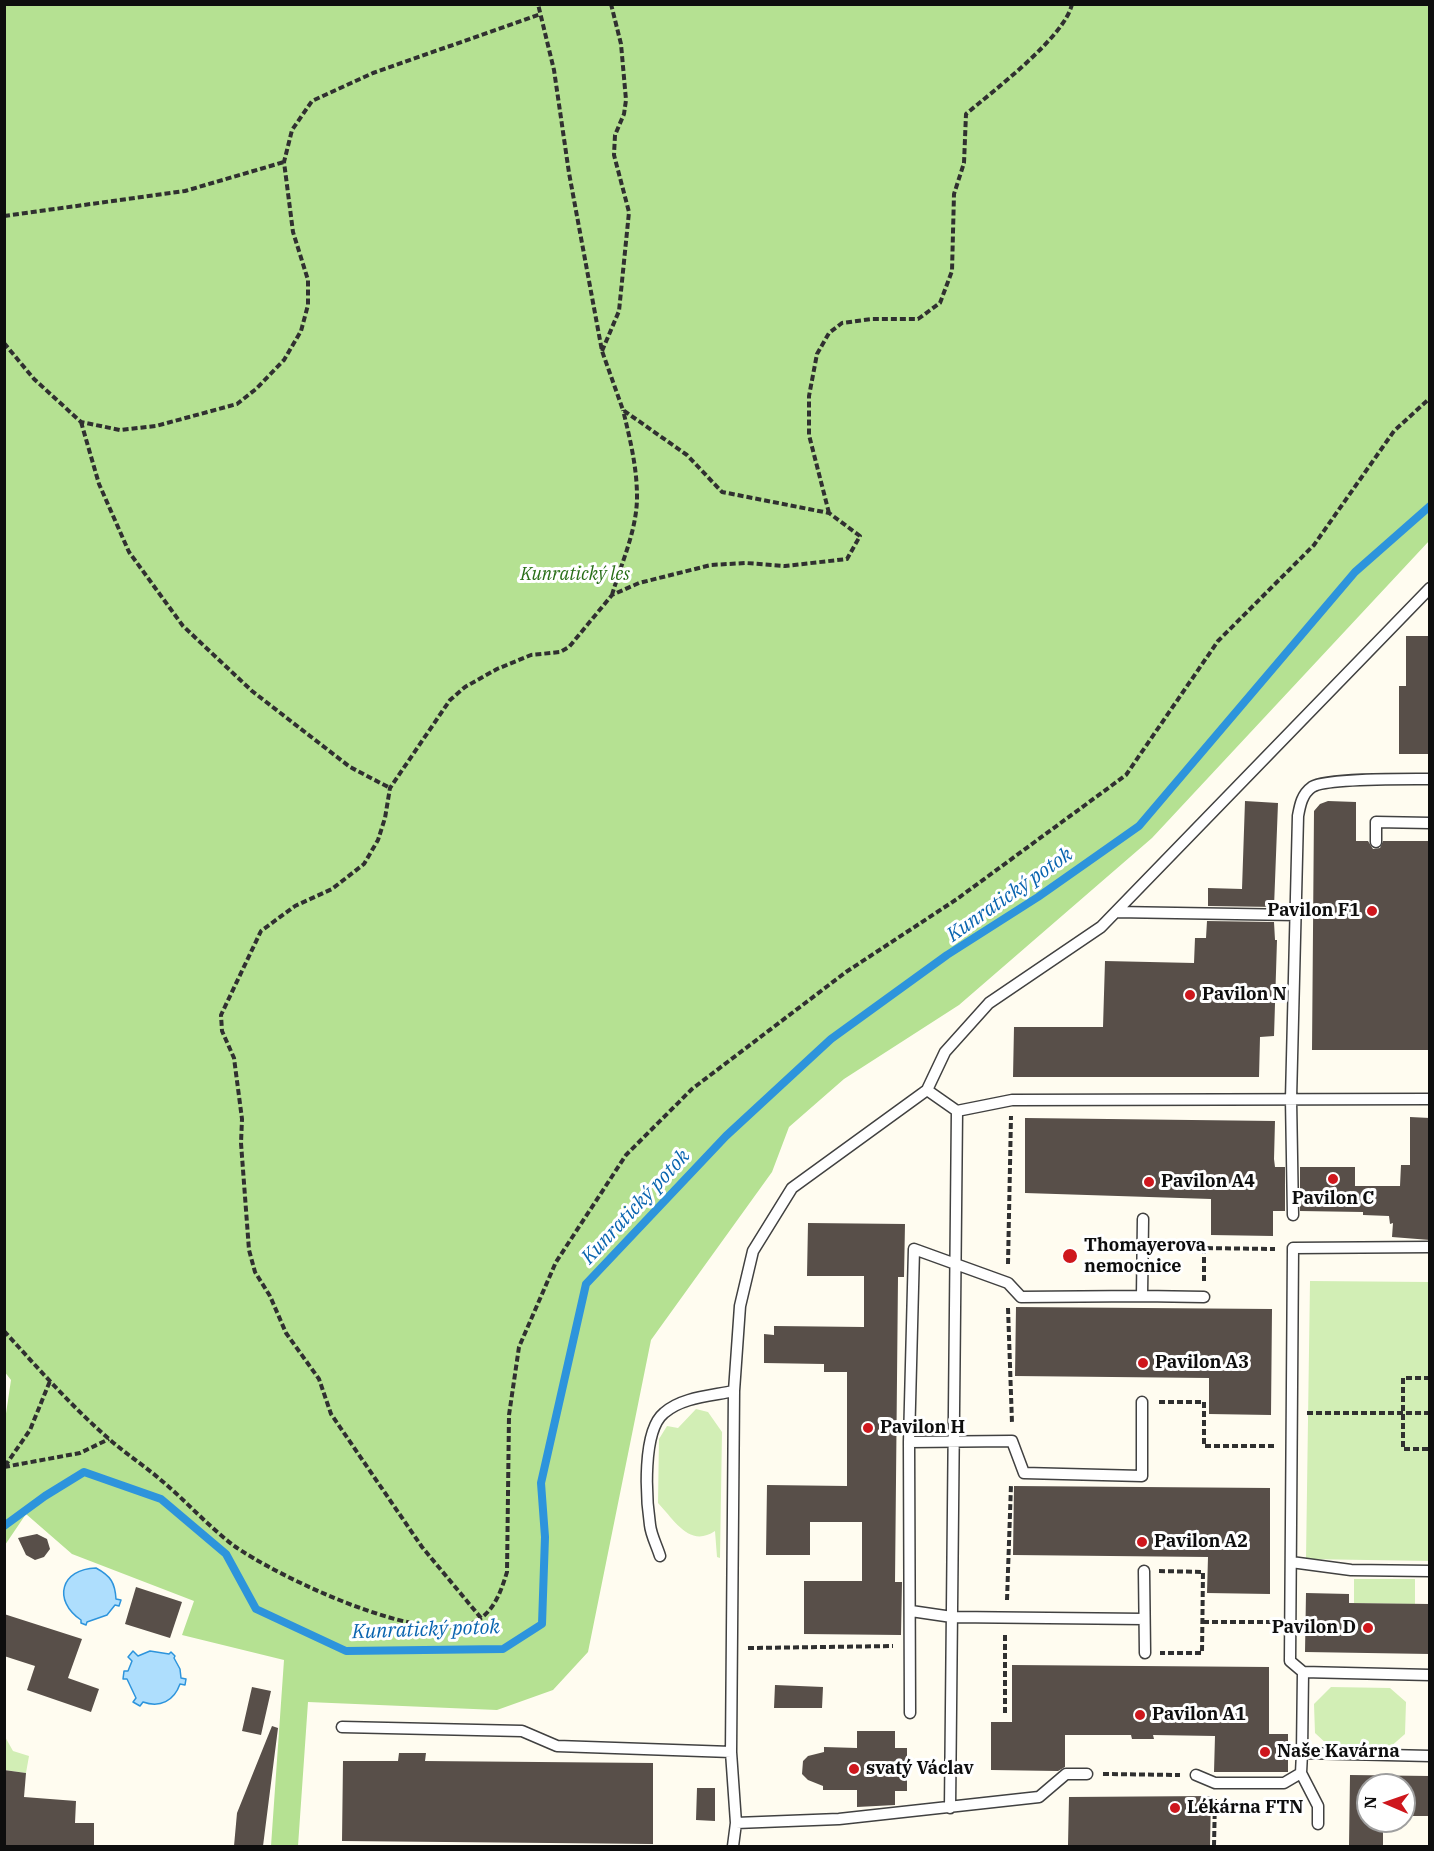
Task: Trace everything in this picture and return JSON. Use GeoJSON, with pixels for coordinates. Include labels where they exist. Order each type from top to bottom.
{"type":"FeatureCollection","features":[{"type":"Feature","properties":{"kind":"lane"},"geometry":{"type":"LineString","coordinates":[[733,1846],[736,1823],[731,1752],[734,1391],[740,1306],[753,1251],[792,1188],[927,1090],[945,1052],[989,1003],[1101,927],[1430,588]]}},
{"type":"Feature","properties":{"kind":"lane"},"geometry":{"type":"LineString","coordinates":[[1293,1215],[1291,1099],[1298,816],[1302,799],[1313,786],[1331,783],[1430,778]]}},
{"type":"Feature","properties":{"kind":"lane"},"geometry":{"type":"LineString","coordinates":[[1376,842],[1376,822],[1430,823]]}},
{"type":"Feature","properties":{"kind":"lane"},"geometry":{"type":"LineString","coordinates":[[1116,912],[1296,915]]}},
{"type":"Feature","properties":{"kind":"lane"},"geometry":{"type":"LineString","coordinates":[[927,1090],[957,1111],[1012,1100],[1430,1099]]}},
{"type":"Feature","properties":{"kind":"lane"},"geometry":{"type":"LineString","coordinates":[[950,1808],[957,1111]]}},
{"type":"Feature","properties":{"kind":"lane"},"geometry":{"type":"LineString","coordinates":[[1142,1296],[1143,1219]]}},
{"type":"Feature","properties":{"kind":"lane"},"geometry":{"type":"LineString","coordinates":[[1430,1247],[1293,1248],[1290,1661],[1302,1672],[1430,1675]]}},
{"type":"Feature","properties":{"kind":"lane"},"geometry":{"type":"LineString","coordinates":[[910,1713],[909,1442],[914,1249],[956,1262],[1008,1283],[1021,1297],[1204,1297]]}},
{"type":"Feature","properties":{"kind":"lane"},"geometry":{"type":"LineString","coordinates":[[660,1556],[650,1526],[648,1449],[653,1427],[663,1413],[681,1402],[734,1391]]}},
{"type":"Feature","properties":{"kind":"lane"},"geometry":{"type":"LineString","coordinates":[[909,1442],[1012,1441],[1024,1473],[1142,1476],[1142,1402]]}},
{"type":"Feature","properties":{"kind":"lane"},"geometry":{"type":"LineString","coordinates":[[1291,1562],[1351,1570],[1430,1571]]}},
{"type":"Feature","properties":{"kind":"lane"},"geometry":{"type":"LineString","coordinates":[[1144,1571],[1144,1653]]}},
{"type":"Feature","properties":{"kind":"lane"},"geometry":{"type":"LineString","coordinates":[[911,1611],[952,1617],[1005,1619],[1144,1619]]}},
{"type":"Feature","properties":{"kind":"lane"},"geometry":{"type":"LineString","coordinates":[[1302,1672],[1302,1773],[1318,1806],[1318,1824]]}},
{"type":"Feature","properties":{"kind":"lane"},"geometry":{"type":"LineString","coordinates":[[342,1727],[522,1731],[557,1746],[731,1752]]}},
{"type":"Feature","properties":{"kind":"lane"},"geometry":{"type":"LineString","coordinates":[[1302,1753],[1430,1756]]}},
{"type":"Feature","properties":{"kind":"lane"},"geometry":{"type":"LineString","coordinates":[[1196,1775],[1215,1783],[1284,1783],[1302,1773]]}},
{"type":"Feature","properties":{"kind":"lane"},"geometry":{"type":"LineString","coordinates":[[736,1823],[839,1819],[1039,1797],[1066,1774],[1087,1774]]}},
{"type":"Feature","properties":{"kind":"path"},"geometry":{"type":"LineString","coordinates":[[481,1618],[422,1547],[331,1414],[319,1379],[286,1332],[255,1272],[249,1250],[241,1143],[242,1119],[234,1058],[222,1031],[221,1015],[225,1001],[261,931],[295,906],[332,890],[364,864],[378,840],[385,818],[390,788],[450,700],[465,687],[497,669],[531,655],[560,651],[569,647],[612,595],[633,527],[637,498],[633,456],[623,410],[602,351],[569,173],[554,70],[538,4]]}},
{"type":"Feature","properties":{"kind":"path"},"geometry":{"type":"LineString","coordinates":[[602,351],[619,311],[629,212],[614,155],[615,135],[624,114],[626,100],[621,44],[611,4]]}},
{"type":"Feature","properties":{"kind":"path"},"geometry":{"type":"LineString","coordinates":[[829,513],[809,435],[809,396],[817,354],[829,333],[842,323],[872,319],[918,319],[940,303],[952,271],[954,194],[964,164],[966,114],[1047,43],[1070,14],[1072,4]]}},
{"type":"Feature","properties":{"kind":"path"},"geometry":{"type":"LineString","coordinates":[[4,343],[34,379],[81,422],[120,430],[156,426],[237,404],[256,389],[284,360],[301,331],[308,305],[308,280],[293,232],[284,162],[292,130],[312,101],[373,74],[540,14]]}},
{"type":"Feature","properties":{"kind":"path"},"geometry":{"type":"LineString","coordinates":[[4,216],[185,191],[284,162]]}},
{"type":"Feature","properties":{"kind":"path"},"geometry":{"type":"LineString","coordinates":[[4,1331],[50,1381],[109,1439],[161,1480],[234,1545],[297,1581],[382,1617],[440,1629],[464,1627],[481,1618],[499,1596],[507,1572],[509,1415],[519,1347],[556,1262],[626,1155],[692,1089],[846,972],[957,899],[1126,775],[1218,641],[1314,545],[1394,431],[1430,398]]}},
{"type":"Feature","properties":{"kind":"path"},"geometry":{"type":"LineString","coordinates":[[612,595],[639,583],[711,565],[746,563],[785,566],[847,558],[860,536],[829,513],[722,492],[687,455],[623,410]]}},
{"type":"Feature","properties":{"kind":"path"},"geometry":{"type":"LineString","coordinates":[[81,422],[99,484],[129,552],[183,626],[270,705],[350,767],[390,788]]}},
{"type":"Feature","properties":{"kind":"path"},"geometry":{"type":"LineString","coordinates":[[1012,1100],[1008,1283],[1012,1441]]}},
{"type":"Feature","properties":{"kind":"path"},"geometry":{"type":"LineString","coordinates":[[1204,1297],[1204,1248],[1283,1249]]}},
{"type":"Feature","properties":{"kind":"path"},"geometry":{"type":"LineString","coordinates":[[1430,1378],[1403,1378],[1402,1449],[1430,1449]]}},
{"type":"Feature","properties":{"kind":"path"},"geometry":{"type":"LineString","coordinates":[[4,1467],[30,1430],[50,1381]]}},
{"type":"Feature","properties":{"kind":"path"},"geometry":{"type":"LineString","coordinates":[[1142,1402],[1204,1402],[1204,1446],[1282,1446]]}},
{"type":"Feature","properties":{"kind":"path"},"geometry":{"type":"LineString","coordinates":[[1292,1413],[1430,1413]]}},
{"type":"Feature","properties":{"kind":"path"},"geometry":{"type":"LineString","coordinates":[[4,1467],[80,1453],[109,1439]]}},
{"type":"Feature","properties":{"kind":"path"},"geometry":{"type":"LineString","coordinates":[[1005,1716],[1005,1619],[1011,1475]]}},
{"type":"Feature","properties":{"kind":"path"},"geometry":{"type":"LineString","coordinates":[[1144,1571],[1203,1572],[1202,1653],[1144,1653]]}},
{"type":"Feature","properties":{"kind":"path"},"geometry":{"type":"LineString","coordinates":[[1203,1622],[1281,1622]]}},
{"type":"Feature","properties":{"kind":"path"},"geometry":{"type":"LineString","coordinates":[[732,1648],[910,1646]]}},
{"type":"Feature","properties":{"kind":"path"},"geometry":{"type":"LineString","coordinates":[[1087,1774],[1196,1775]]}},
{"type":"Feature","properties":{"kind":"path"},"geometry":{"type":"LineString","coordinates":[[1214,1846],[1215,1783]]}},
{"type":"Feature","properties":{"kind":"green space","name":"Kunratický les"},"geometry":{"type":"Polygon","coordinates":[[[5,5],[1429,5],[1429,541],[1152,838],[959,1005],[844,1079],[789,1127],[772,1172],[651,1340],[588,1652],[553,1690],[497,1710],[308,1702],[298,1846],[271,1846],[284,1660],[182,1635],[194,1601],[72,1554],[26,1514],[5,1545],[4,1427],[11,1380],[4,1371],[5,5]]]}},
{"type":"Feature","properties":{"kind":"green space"},"geometry":{"type":"Polygon","coordinates":[[[1310,1281],[1429,1282],[1429,1561],[1306,1559],[1310,1281]]]}},
{"type":"Feature","properties":{"kind":"green space"},"geometry":{"type":"Polygon","coordinates":[[[696,1409],[708,1412],[722,1432],[720,1558],[717,1557],[715,1531],[698,1536],[690,1534],[677,1524],[658,1503],[659,1439],[667,1426],[678,1428],[696,1409]]]}},
{"type":"Feature","properties":{"kind":"green space"},"geometry":{"type":"Polygon","coordinates":[[[1354,1579],[1415,1579],[1415,1604],[1354,1603],[1354,1579]]]}},
{"type":"Feature","properties":{"kind":"green space"},"geometry":{"type":"Polygon","coordinates":[[[1331,1687],[1390,1688],[1406,1702],[1405,1734],[1389,1748],[1329,1746],[1315,1733],[1314,1704],[1331,1687]]]}},
{"type":"Feature","properties":{"kind":"green space"},"geometry":{"type":"Polygon","coordinates":[[[4,1735],[13,1751],[29,1756],[26,1773],[5,1770],[4,1735]]]}},
{"type":"Feature","properties":{"kind":"water"},"geometry":{"type":"Polygon","coordinates":[[[96,1568],[109,1577],[115,1589],[116,1599],[121,1600],[119,1606],[115,1605],[107,1615],[87,1622],[86,1625],[81,1623],[81,1620],[66,1604],[64,1587],[75,1574],[96,1568]]]}},
{"type":"Feature","properties":{"kind":"water"},"geometry":{"type":"Polygon","coordinates":[[[133,1651],[138,1656],[150,1651],[169,1654],[171,1652],[180,1669],[181,1678],[186,1679],[185,1685],[180,1684],[174,1695],[166,1702],[149,1704],[143,1702],[140,1706],[133,1702],[136,1698],[127,1679],[123,1679],[124,1671],[128,1671],[132,1661],[128,1657],[133,1651]]]}},
{"type":"Feature","properties":{"kind":"building"},"geometry":{"type":"Polygon","coordinates":[[[1406,636],[1430,636],[1430,754],[1399,754],[1399,686],[1406,686],[1406,636]]]}},
{"type":"Feature","properties":{"kind":"building"},"geometry":{"type":"Polygon","coordinates":[[[1245,801],[1278,803],[1274,907],[1208,906],[1208,888],[1242,889],[1245,801]]]}},
{"type":"Feature","properties":{"kind":"building","name":"Pavilon F1"},"geometry":{"type":"Polygon","coordinates":[[[1328,801],[1356,802],[1356,841],[1368,841],[1373,849],[1380,848],[1383,841],[1430,841],[1430,1050],[1312,1050],[1314,811],[1320,804],[1328,801]]]}},
{"type":"Feature","properties":{"kind":"building","name":"Pavilon N"},"geometry":{"type":"Polygon","coordinates":[[[1207,921],[1274,922],[1275,940],[1277,940],[1274,1036],[1260,1037],[1259,1077],[1013,1077],[1014,1027],[1103,1027],[1105,961],[1194,963],[1195,938],[1206,938],[1207,921]]]}},
{"type":"Feature","properties":{"kind":"building","name":"Pavilon C"},"geometry":{"type":"Polygon","coordinates":[[[1410,1117],[1430,1118],[1430,1240],[1392,1237],[1393,1223],[1390,1224],[1389,1216],[1363,1215],[1363,1212],[1300,1211],[1300,1167],[1355,1167],[1355,1186],[1400,1186],[1401,1165],[1410,1165],[1410,1117]]]}},
{"type":"Feature","properties":{"kind":"building","name":"Pavilon A4"},"geometry":{"type":"Polygon","coordinates":[[[1025,1118],[1275,1121],[1274,1159],[1275,1167],[1285,1167],[1285,1211],[1273,1211],[1273,1236],[1211,1235],[1211,1199],[1025,1193],[1025,1118]]]}},
{"type":"Feature","properties":{"kind":"building","name":"Pavilon H"},"geometry":{"type":"Polygon","coordinates":[[[808,1223],[905,1224],[904,1277],[898,1277],[895,1582],[902,1582],[901,1635],[804,1634],[804,1581],[862,1581],[862,1522],[810,1522],[810,1555],[766,1555],[767,1485],[847,1486],[847,1372],[824,1372],[824,1364],[764,1363],[764,1334],[774,1335],[774,1326],[864,1327],[864,1276],[807,1276],[808,1223]]]}},
{"type":"Feature","properties":{"kind":"building","name":"Pavilon A3"},"geometry":{"type":"Polygon","coordinates":[[[1016,1307],[1272,1309],[1271,1415],[1209,1414],[1209,1378],[1015,1376],[1016,1307]]]}},
{"type":"Feature","properties":{"kind":"building","name":"Pavilon A2"},"geometry":{"type":"Polygon","coordinates":[[[1014,1486],[1270,1488],[1270,1594],[1207,1593],[1208,1557],[1013,1555],[1014,1486]]]}},
{"type":"Feature","properties":{"kind":"building"},"geometry":{"type":"Polygon","coordinates":[[[37,1534],[47,1539],[50,1549],[44,1557],[35,1560],[26,1555],[18,1538],[37,1534]]]}},
{"type":"Feature","properties":{"kind":"building"},"geometry":{"type":"Polygon","coordinates":[[[136,1587],[182,1602],[170,1638],[125,1624],[136,1587]]]}},
{"type":"Feature","properties":{"kind":"building","name":"Pavilon D"},"geometry":{"type":"Polygon","coordinates":[[[1306,1593],[1349,1594],[1349,1603],[1430,1604],[1430,1654],[1305,1652],[1306,1593]]]}},
{"type":"Feature","properties":{"kind":"building"},"geometry":{"type":"Polygon","coordinates":[[[4,1614],[82,1639],[68,1678],[99,1689],[91,1712],[27,1690],[35,1666],[4,1656],[4,1614]]]}},
{"type":"Feature","properties":{"kind":"building","name":"Pavilon A1"},"geometry":{"type":"Polygon","coordinates":[[[1012,1665],[1269,1667],[1269,1734],[1288,1734],[1288,1772],[1214,1772],[1215,1736],[1153,1735],[1154,1739],[1132,1739],[1131,1735],[1065,1735],[1065,1767],[1058,1771],[991,1770],[991,1722],[1012,1722],[1012,1665]]]}},
{"type":"Feature","properties":{"kind":"building"},"geometry":{"type":"Polygon","coordinates":[[[775,1685],[823,1687],[822,1708],[774,1708],[775,1685]]]}},
{"type":"Feature","properties":{"kind":"building"},"geometry":{"type":"Polygon","coordinates":[[[252,1687],[271,1691],[261,1735],[242,1731],[252,1687]]]}},
{"type":"Feature","properties":{"kind":"building"},"geometry":{"type":"Polygon","coordinates":[[[272,1726],[278,1728],[263,1846],[234,1846],[237,1813],[272,1726]]]}},
{"type":"Feature","properties":{"kind":"building","name":"svatý Václav"},"geometry":{"type":"Polygon","coordinates":[[[857,1731],[895,1731],[895,1748],[907,1748],[907,1791],[895,1791],[895,1805],[857,1807],[857,1790],[823,1790],[823,1786],[808,1780],[802,1774],[803,1761],[808,1756],[824,1752],[824,1747],[857,1748],[857,1731]]]}},
{"type":"Feature","properties":{"kind":"building"},"geometry":{"type":"Polygon","coordinates":[[[399,1753],[426,1753],[425,1761],[653,1763],[653,1844],[342,1841],[343,1761],[398,1761],[399,1753]]]}},
{"type":"Feature","properties":{"kind":"building"},"geometry":{"type":"Polygon","coordinates":[[[4,1770],[26,1773],[24,1797],[76,1801],[75,1823],[94,1823],[94,1846],[4,1846],[4,1770]]]}},
{"type":"Feature","properties":{"kind":"building"},"geometry":{"type":"Polygon","coordinates":[[[1350,1775],[1356,1775],[1356,1833],[1383,1833],[1383,1846],[1349,1846],[1350,1775]]]}},
{"type":"Feature","properties":{"kind":"building"},"geometry":{"type":"Polygon","coordinates":[[[1416,1776],[1430,1776],[1430,1816],[1416,1816],[1416,1776]]]}},
{"type":"Feature","properties":{"kind":"building"},"geometry":{"type":"Polygon","coordinates":[[[697,1788],[715,1788],[715,1821],[696,1820],[697,1788]]]}},
{"type":"Feature","properties":{"kind":"building"},"geometry":{"type":"Polygon","coordinates":[[[1211,1796],[1210,1846],[1068,1845],[1069,1797],[1211,1796]]]}},
{"type":"Feature","properties":{"kind":"waterway","name":"Kunratický potok"},"geometry":{"type":"LineString","coordinates":[[4,1526],[45,1496],[84,1472],[161,1499],[226,1554],[256,1609],[346,1651],[503,1649],[542,1624],[545,1537],[541,1483],[586,1284],[726,1136],[831,1039],[947,955],[1038,897],[1139,826],[1355,572],[1430,506]]}},
{"type":"Feature","properties":{"kind":"place","name":"Pavilon F1"},"geometry":{"type":"Point","coordinates":[1372,911]}},
{"type":"Feature","properties":{"kind":"place","name":"Pavilon N"},"geometry":{"type":"Point","coordinates":[1190,995]}},
{"type":"Feature","properties":{"kind":"place","name":"Pavilon C"},"geometry":{"type":"Point","coordinates":[1333,1179]}},
{"type":"Feature","properties":{"kind":"place","name":"Pavilon A4"},"geometry":{"type":"Point","coordinates":[1149,1182]}},
{"type":"Feature","properties":{"kind":"place","name":"Thomayerova nemocnice"},"geometry":{"type":"Point","coordinates":[1070,1256]}},
{"type":"Feature","properties":{"kind":"place","name":"Pavilon A3"},"geometry":{"type":"Point","coordinates":[1143,1363]}},
{"type":"Feature","properties":{"kind":"place","name":"Pavilon H"},"geometry":{"type":"Point","coordinates":[868,1428]}},
{"type":"Feature","properties":{"kind":"place","name":"Pavilon A2"},"geometry":{"type":"Point","coordinates":[1142,1542]}},
{"type":"Feature","properties":{"kind":"place","name":"Pavilon D"},"geometry":{"type":"Point","coordinates":[1368,1628]}},
{"type":"Feature","properties":{"kind":"place","name":"Pavilon A1"},"geometry":{"type":"Point","coordinates":[1140,1715]}},
{"type":"Feature","properties":{"kind":"place","name":"Naše Kavárna"},"geometry":{"type":"Point","coordinates":[1265,1752]}},
{"type":"Feature","properties":{"kind":"place","name":"svatý Václav"},"geometry":{"type":"Point","coordinates":[854,1769]}},
{"type":"Feature","properties":{"kind":"place","name":"Lékárna FTN"},"geometry":{"type":"Point","coordinates":[1175,1808]}}]}
